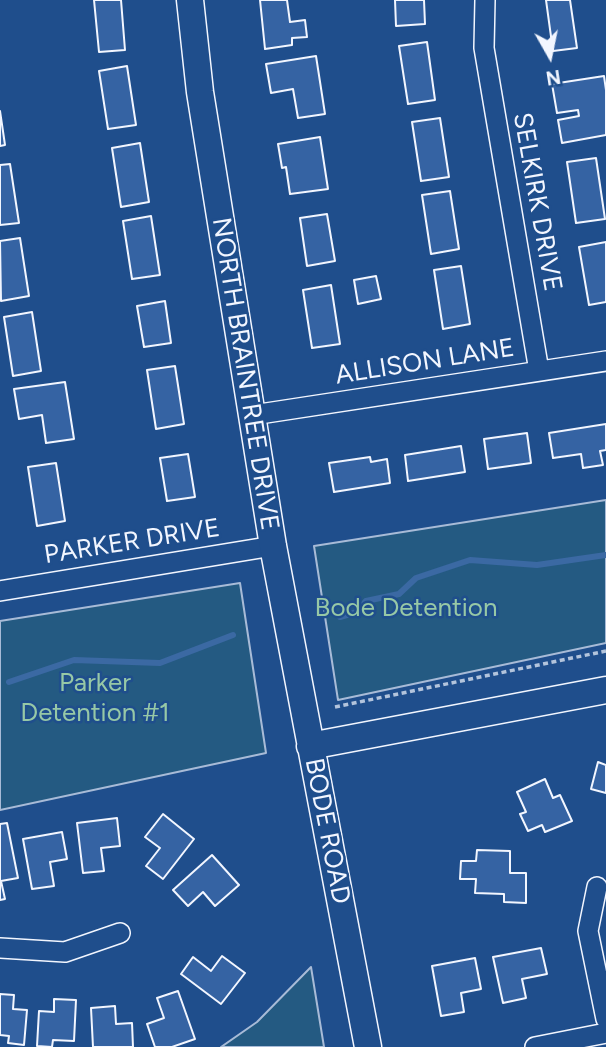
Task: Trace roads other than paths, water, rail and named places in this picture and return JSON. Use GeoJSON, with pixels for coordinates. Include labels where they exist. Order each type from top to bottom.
{"type":"FeatureCollection","features":[{"type":"Feature","properties":{"kind":"street","name":"NORTH BRAINTREE DRIVE"},"geometry":{"type":"LineString","coordinates":[[190,0],[200,92],[273,546],[310,746]]}},
{"type":"Feature","properties":{"kind":"street","name":"SELKIRK DRIVE"},"geometry":{"type":"LineString","coordinates":[[485,0],[484,48],[539,371]]}},
{"type":"Feature","properties":{"kind":"street","name":"ALLISON LANE"},"geometry":{"type":"LineString","coordinates":[[253,415],[606,361]]}},
{"type":"Feature","properties":{"kind":"street","name":"PARKER DRIVE"},"geometry":{"type":"LineString","coordinates":[[0,591],[273,546]]}},
{"type":"Feature","properties":{"kind":"street","name":"BODE ROAD"},"geometry":{"type":"LineString","coordinates":[[368,1047],[310,746],[606,690]]}},
{"type":"Feature","properties":{"kind":"street"},"geometry":{"type":"LineString","coordinates":[[597,887],[589,931],[606,1019]]}},
{"type":"Feature","properties":{"kind":"street"},"geometry":{"type":"LineString","coordinates":[[0,948],[65,952],[120,933]]}},
{"type":"Feature","properties":{"kind":"street"},"geometry":{"type":"LineString","coordinates":[[535,1047],[606,1032]]}},
{"type":"Feature","properties":{"kind":"waterway"},"geometry":{"type":"LineString","coordinates":[[340,617],[357,612],[366,601],[399,594],[416,578],[470,560],[537,565],[606,555]]}},
{"type":"Feature","properties":{"kind":"waterway"},"geometry":{"type":"LineString","coordinates":[[9,682],[74,660],[160,663],[233,635]]}},
{"type":"Feature","properties":{"kind":"park label","name":"Bode Detention"},"geometry":{"type":"Point","coordinates":[406,608]}},
{"type":"Feature","properties":{"kind":"park label","name":"Parker Detention #1"},"geometry":{"type":"Point","coordinates":[95,698]}}]}
